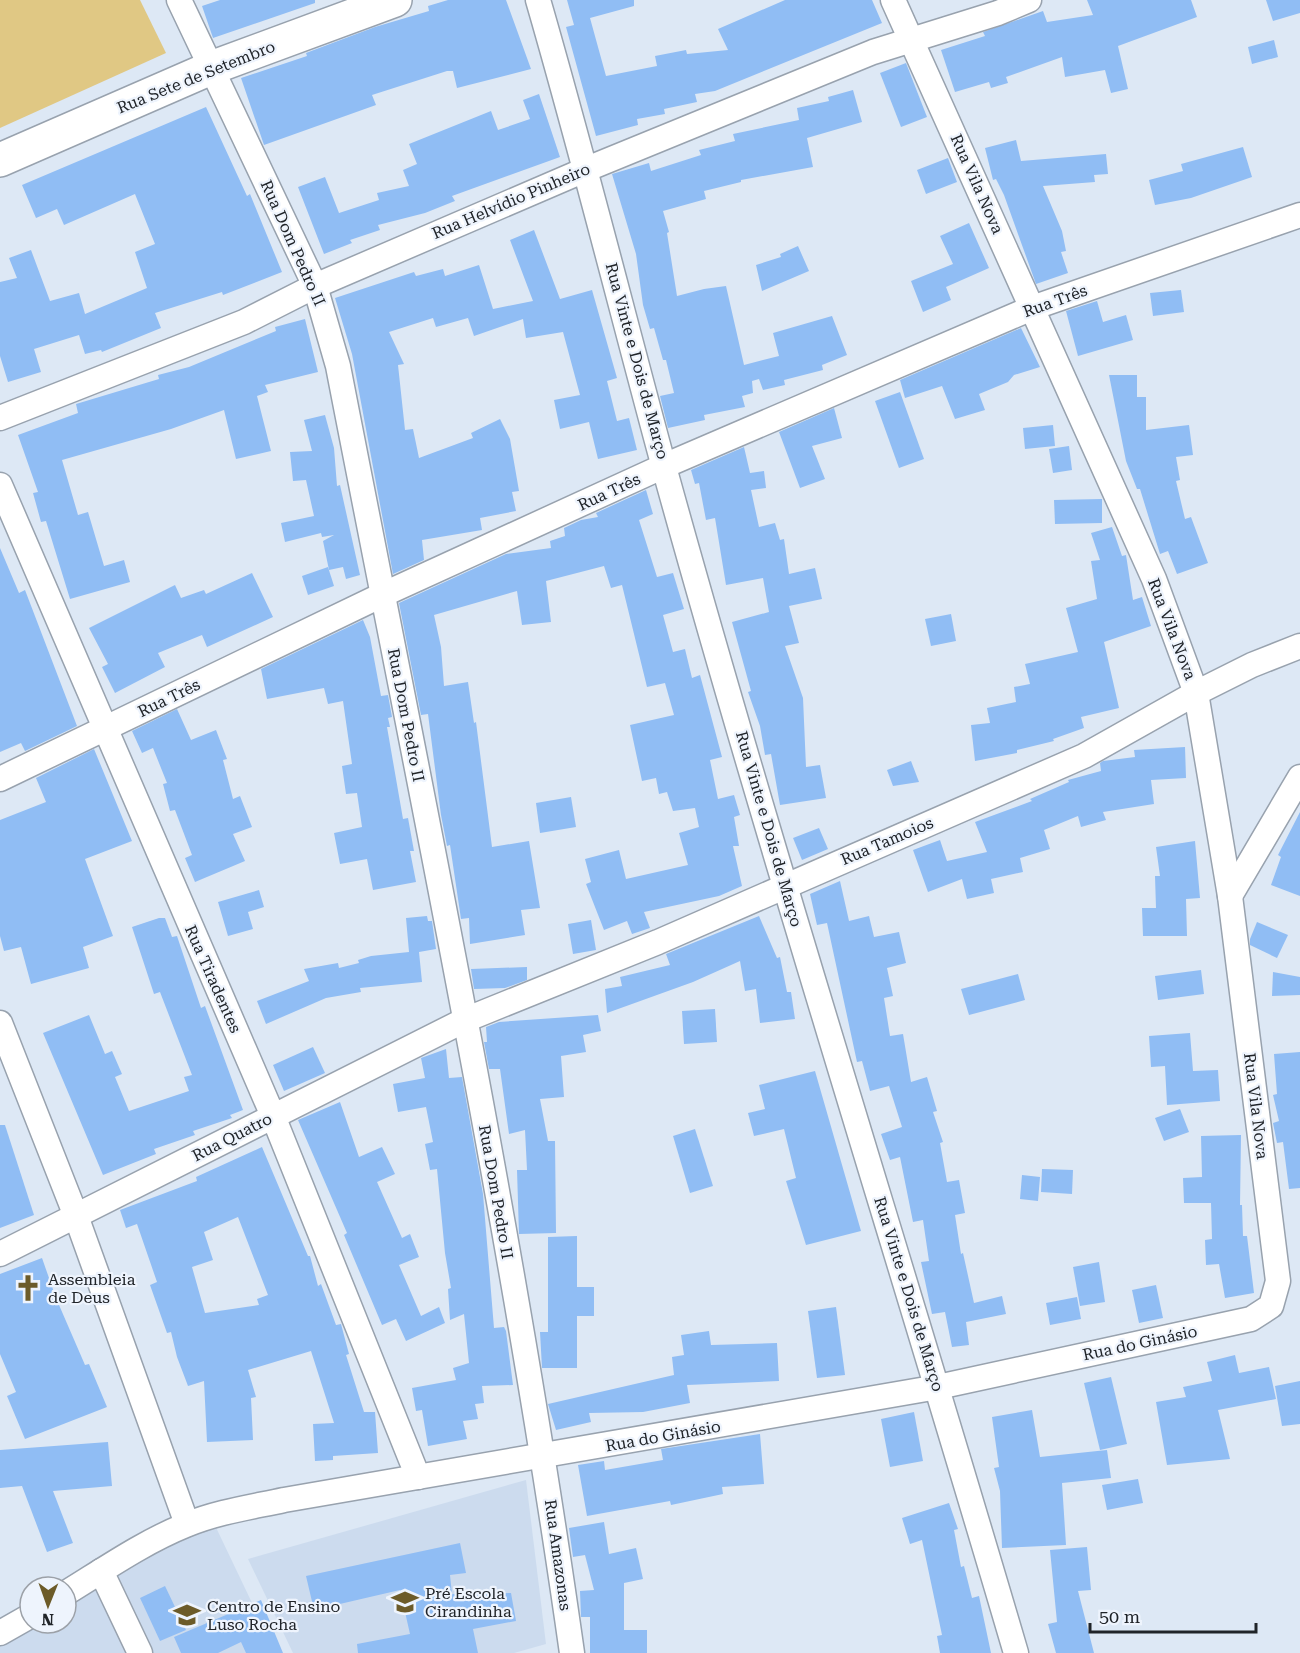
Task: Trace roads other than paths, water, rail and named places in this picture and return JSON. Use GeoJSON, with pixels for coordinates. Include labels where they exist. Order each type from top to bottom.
{"type":"FeatureCollection","features":[{"type":"Feature","properties":{"kind":"street","name":"Rua Dom Pedro II"},"geometry":{"type":"LineString","coordinates":[[179,0],[315,286],[338,366],[465,1020],[544,1457]]}},
{"type":"Feature","properties":{"kind":"street","name":"Rua Sete de Setembro"},"geometry":{"type":"LineString","coordinates":[[0,160],[211,68],[395,0]]}},
{"type":"Feature","properties":{"kind":"street","name":"Rua Vinte e Dois de Março"},"geometry":{"type":"LineString","coordinates":[[538,0],[587,169],[664,466],[784,885],[938,1387],[1016,1653]]}},
{"type":"Feature","properties":{"kind":"street","name":"Rua Vila Nova"},"geometry":{"type":"LineString","coordinates":[[892,0],[912,39],[1154,579],[1196,693],[1228,886],[1278,1281],[1271,1306]]}},
{"type":"Feature","properties":{"kind":"street","name":"Rua Helvídio Pinheiro"},"geometry":{"type":"LineString","coordinates":[[0,418],[244,322],[315,286],[587,169],[912,39],[998,13],[1029,0]]}},
{"type":"Feature","properties":{"kind":"street","name":"Rua Três"},"geometry":{"type":"LineString","coordinates":[[0,779],[382,595],[664,466],[1032,308],[1300,215]]}},
{"type":"Feature","properties":{"kind":"street","name":"Rua Tiradentes"},"geometry":{"type":"LineString","coordinates":[[0,485],[273,1116],[418,1477]]}},
{"type":"Feature","properties":{"kind":"street","name":"Rua Tamoios"},"geometry":{"type":"LineString","coordinates":[[465,1020],[658,942],[1083,756],[1196,693],[1252,665],[1300,646]]}},
{"type":"Feature","properties":{"kind":"street"},"geometry":{"type":"LineString","coordinates":[[1228,886],[1258,845],[1300,777]]}},
{"type":"Feature","properties":{"kind":"street","name":"Rua Quatro"},"geometry":{"type":"LineString","coordinates":[[0,1254],[465,1020]]}},
{"type":"Feature","properties":{"kind":"street"},"geometry":{"type":"LineString","coordinates":[[0,1023],[76,1216],[188,1524]]}},
{"type":"Feature","properties":{"kind":"street","name":"Rua do Ginásio"},"geometry":{"type":"LineString","coordinates":[[78,1585],[188,1524],[284,1500],[544,1457],[938,1387],[1251,1318],[1271,1306]]}},
{"type":"Feature","properties":{"kind":"street","name":"Rua Amazonas"},"geometry":{"type":"LineString","coordinates":[[544,1457],[572,1653]]}},
{"type":"Feature","properties":{"kind":"street"},"geometry":{"type":"LineString","coordinates":[[101,1571],[140,1653]]}},
{"type":"Feature","properties":{"kind":"street"},"geometry":{"type":"LineString","coordinates":[[0,1633],[18,1623]]}},
{"type":"Feature","properties":{"kind":"place","name":"Assembleia de Deus"},"geometry":{"type":"Point","coordinates":[28,1288]}},
{"type":"Feature","properties":{"kind":"place","name":"Pré Escola Cirandinha"},"geometry":{"type":"Point","coordinates":[405,1602]}},
{"type":"Feature","properties":{"kind":"place","name":"Centro de Ensino Luso Rocha"},"geometry":{"type":"Point","coordinates":[187,1615]}}]}
